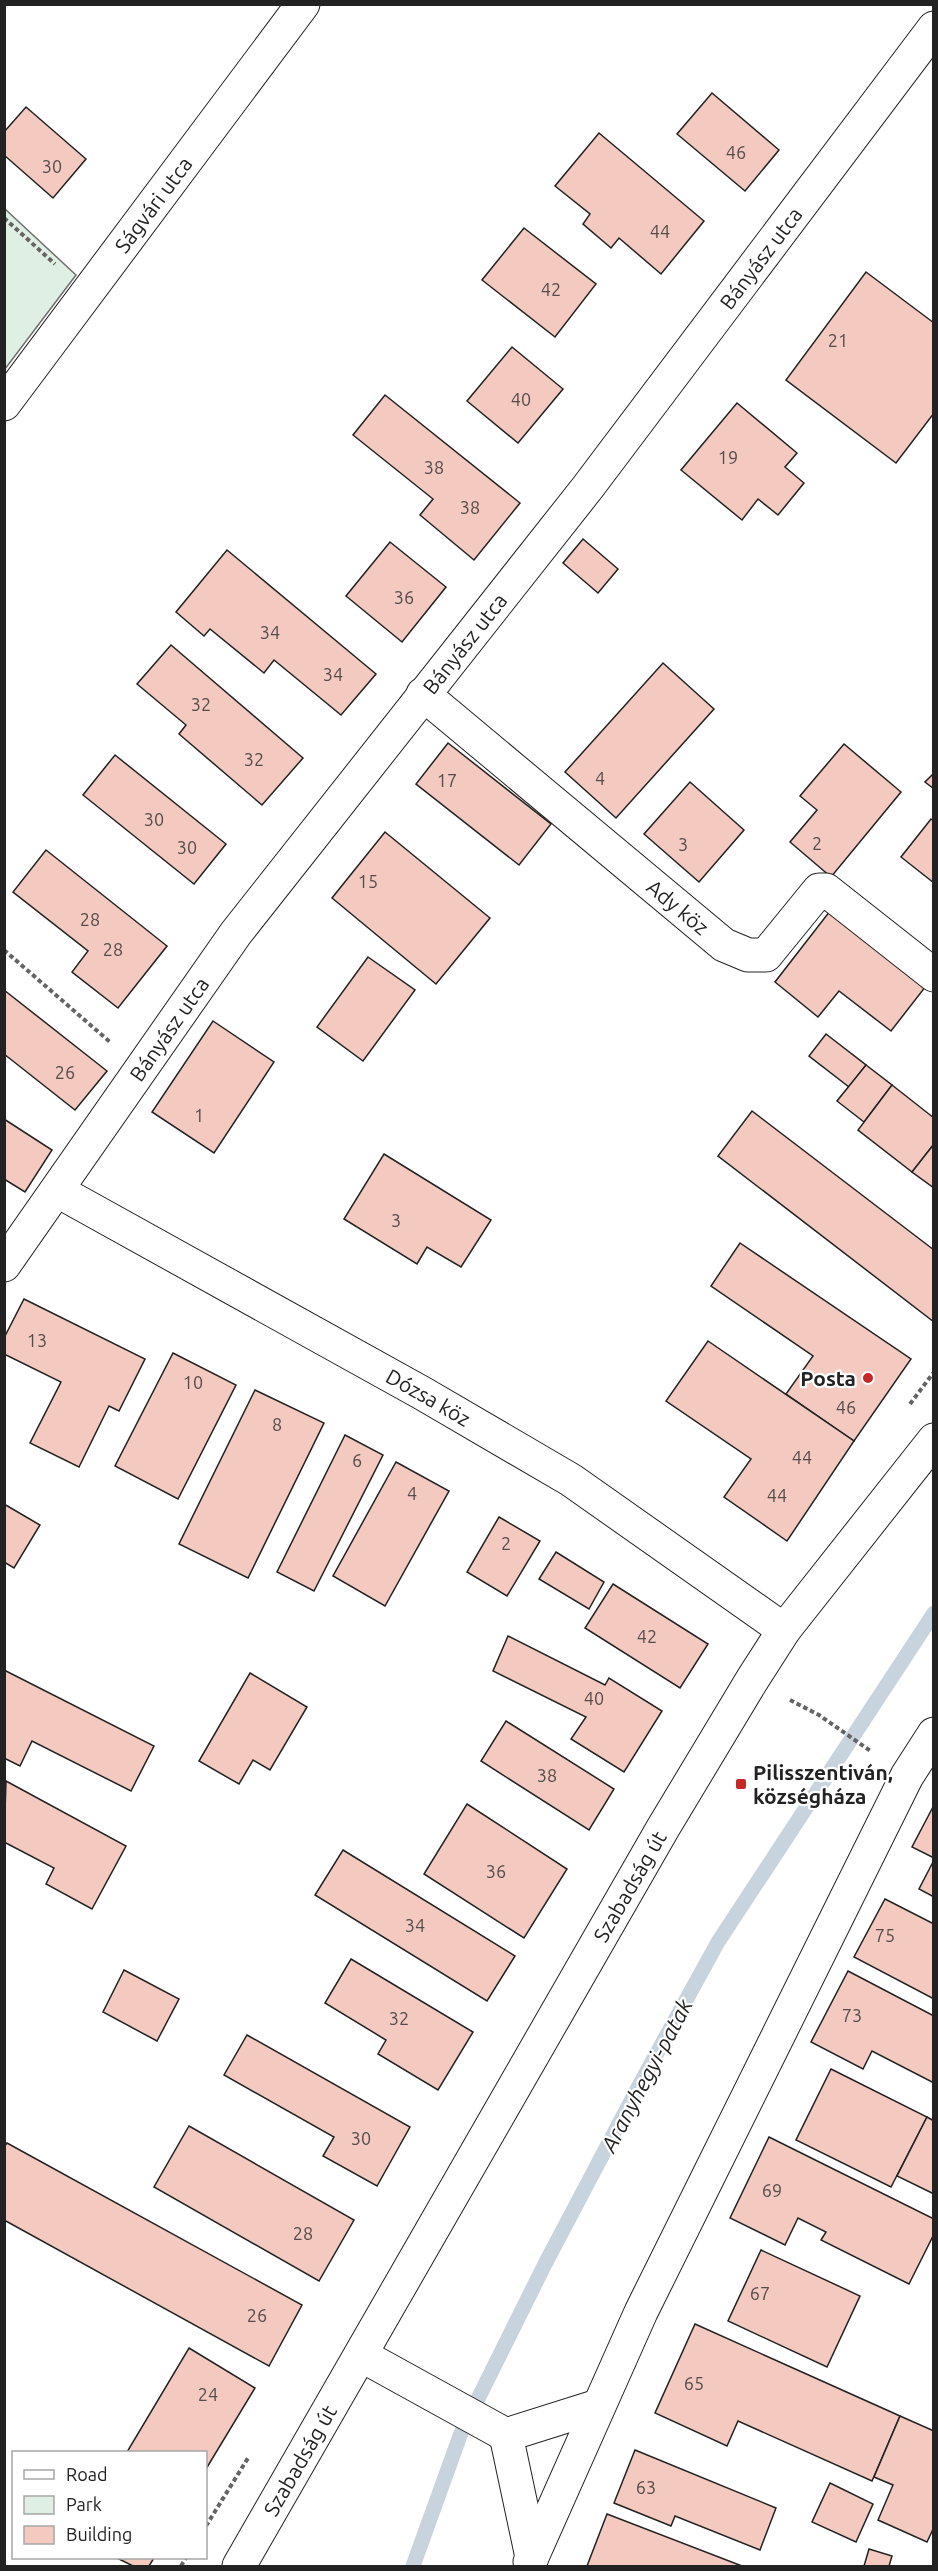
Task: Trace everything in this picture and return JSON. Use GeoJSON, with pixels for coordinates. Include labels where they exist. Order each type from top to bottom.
{"type":"FeatureCollection","features":[{"type":"Feature","properties":{"kind":"street","name":"Ságvári utca"},"geometry":{"type":"LineString","coordinates":[[4,404],[303,4]]}},
{"type":"Feature","properties":{"kind":"street","name":"Bányász utca"},"geometry":{"type":"LineString","coordinates":[[4,1265],[58,1191],[236,933],[588,487],[933,28]]}},
{"type":"Feature","properties":{"kind":"street","name":"Ady köz"},"geometry":{"type":"LineString","coordinates":[[423,694],[724,945],[748,955],[766,955],[819,890],[826,890],[933,975]]}},
{"type":"Feature","properties":{"kind":"street","name":"Dózsa köz"},"geometry":{"type":"LineString","coordinates":[[58,1191],[402,1382],[571,1480],[784,1630]]}},
{"type":"Feature","properties":{"kind":"street","name":"Szabadság út"},"geometry":{"type":"LineString","coordinates":[[239,2566],[663,1828],[784,1630],[933,1440]]}},
{"type":"Feature","properties":{"kind":"street"},"geometry":{"type":"LineString","coordinates":[[530,2562],[640,2312],[907,1776],[933,1734]]}},
{"type":"Feature","properties":{"kind":"street"},"geometry":{"type":"LineString","coordinates":[[361,2355],[499,2432],[598,2406]]}},
{"type":"Feature","properties":{"kind":"street"},"geometry":{"type":"LineString","coordinates":[[499,2432],[530,2562]]}},
{"type":"Feature","properties":{"kind":"path"},"geometry":{"type":"LineString","coordinates":[[4,218],[87,294]]}},
{"type":"Feature","properties":{"kind":"path"},"geometry":{"type":"LineString","coordinates":[[4,950],[142,1070]]}},
{"type":"Feature","properties":{"kind":"path"},"geometry":{"type":"LineString","coordinates":[[819,1715],[864,1747]]}},
{"type":"Feature","properties":{"kind":"green space"},"geometry":{"type":"Polygon","coordinates":[[[5,209],[76,275],[4,369],[5,209]]]}},
{"type":"Feature","properties":{"kind":"building"},"geometry":{"type":"Polygon","coordinates":[[[712,93],[779,150],[745,191],[677,134],[712,93]]]}},
{"type":"Feature","properties":{"kind":"building"},"geometry":{"type":"Polygon","coordinates":[[[26,107],[86,159],[53,198],[4,155],[4,132],[26,107]]]}},
{"type":"Feature","properties":{"kind":"building"},"geometry":{"type":"Polygon","coordinates":[[[599,133],[704,221],[661,274],[619,238],[611,248],[583,224],[590,214],[555,186],[599,133]]]}},
{"type":"Feature","properties":{"kind":"building"},"geometry":{"type":"Polygon","coordinates":[[[524,228],[596,284],[555,337],[482,280],[524,228]]]}},
{"type":"Feature","properties":{"kind":"building"},"geometry":{"type":"Polygon","coordinates":[[[866,272],[934,323],[934,413],[896,463],[786,380],[866,272]]]}},
{"type":"Feature","properties":{"kind":"building"},"geometry":{"type":"Polygon","coordinates":[[[512,347],[563,389],[518,443],[467,401],[512,347]]]}},
{"type":"Feature","properties":{"kind":"building"},"geometry":{"type":"Polygon","coordinates":[[[385,395],[520,503],[474,560],[420,515],[433,499],[353,435],[385,395]]]}},
{"type":"Feature","properties":{"kind":"building"},"geometry":{"type":"Polygon","coordinates":[[[737,403],[797,453],[785,467],[804,483],[778,515],[758,499],[742,520],[681,470],[737,403]]]}},
{"type":"Feature","properties":{"kind":"building"},"geometry":{"type":"Polygon","coordinates":[[[583,539],[618,569],[598,593],[563,563],[583,539]]]}},
{"type":"Feature","properties":{"kind":"building"},"geometry":{"type":"Polygon","coordinates":[[[390,542],[446,587],[402,642],[346,596],[390,542]]]}},
{"type":"Feature","properties":{"kind":"building"},"geometry":{"type":"Polygon","coordinates":[[[227,550],[376,674],[341,715],[274,660],[264,673],[210,629],[204,636],[176,612],[227,550]]]}},
{"type":"Feature","properties":{"kind":"building"},"geometry":{"type":"Polygon","coordinates":[[[171,645],[303,758],[262,805],[179,734],[186,725],[137,684],[171,645]]]}},
{"type":"Feature","properties":{"kind":"building"},"geometry":{"type":"Polygon","coordinates":[[[663,663],[714,709],[616,818],[565,772],[663,663]]]}},
{"type":"Feature","properties":{"kind":"building"},"geometry":{"type":"Polygon","coordinates":[[[448,743],[551,824],[519,865],[416,784],[448,743]]]}},
{"type":"Feature","properties":{"kind":"building"},"geometry":{"type":"Polygon","coordinates":[[[844,744],[901,792],[831,877],[790,842],[817,810],[800,796],[844,744]]]}},
{"type":"Feature","properties":{"kind":"building"},"geometry":{"type":"Polygon","coordinates":[[[115,755],[226,844],[194,884],[83,795],[115,755]]]}},
{"type":"Feature","properties":{"kind":"building"},"geometry":{"type":"Polygon","coordinates":[[[934,773],[934,789],[925,782],[934,773]]]}},
{"type":"Feature","properties":{"kind":"building"},"geometry":{"type":"Polygon","coordinates":[[[690,782],[744,830],[699,882],[644,834],[690,782]]]}},
{"type":"Feature","properties":{"kind":"building"},"geometry":{"type":"Polygon","coordinates":[[[931,819],[934,821],[934,883],[901,857],[931,819]]]}},
{"type":"Feature","properties":{"kind":"building"},"geometry":{"type":"Polygon","coordinates":[[[385,832],[490,918],[436,984],[332,898],[385,832]]]}},
{"type":"Feature","properties":{"kind":"building"},"geometry":{"type":"Polygon","coordinates":[[[46,850],[167,946],[118,1008],[72,972],[88,951],[13,892],[46,850]]]}},
{"type":"Feature","properties":{"kind":"building"},"geometry":{"type":"Polygon","coordinates":[[[830,911],[926,986],[891,1031],[839,991],[818,1017],[775,982],[830,911]]]}},
{"type":"Feature","properties":{"kind":"building"},"geometry":{"type":"Polygon","coordinates":[[[368,957],[415,990],[363,1061],[317,1027],[368,957]]]}},
{"type":"Feature","properties":{"kind":"building"},"geometry":{"type":"Polygon","coordinates":[[[4,990],[107,1071],[75,1110],[4,1054],[4,990]]]}},
{"type":"Feature","properties":{"kind":"building"},"geometry":{"type":"Polygon","coordinates":[[[213,1021],[274,1062],[214,1153],[152,1112],[213,1021]]]}},
{"type":"Feature","properties":{"kind":"building"},"geometry":{"type":"Polygon","coordinates":[[[826,1034],[866,1065],[849,1087],[809,1056],[826,1034]]]}},
{"type":"Feature","properties":{"kind":"building"},"geometry":{"type":"Polygon","coordinates":[[[866,1065],[892,1085],[864,1122],[837,1101],[866,1065]]]}},
{"type":"Feature","properties":{"kind":"building"},"geometry":{"type":"Polygon","coordinates":[[[892,1085],[934,1118],[934,1144],[912,1172],[858,1130],[892,1085]]]}},
{"type":"Feature","properties":{"kind":"building"},"geometry":{"type":"Polygon","coordinates":[[[752,1111],[934,1250],[934,1322],[718,1156],[752,1111]]]}},
{"type":"Feature","properties":{"kind":"building"},"geometry":{"type":"Polygon","coordinates":[[[4,1119],[52,1150],[25,1192],[4,1179],[4,1119]]]}},
{"type":"Feature","properties":{"kind":"building"},"geometry":{"type":"Polygon","coordinates":[[[934,1144],[934,1188],[912,1172],[934,1144]]]}},
{"type":"Feature","properties":{"kind":"building"},"geometry":{"type":"Polygon","coordinates":[[[384,1154],[491,1220],[461,1267],[427,1247],[417,1264],[344,1219],[384,1154]]]}},
{"type":"Feature","properties":{"kind":"building"},"geometry":{"type":"Polygon","coordinates":[[[740,1243],[911,1359],[854,1441],[786,1394],[813,1356],[711,1286],[740,1243]]]}},
{"type":"Feature","properties":{"kind":"building"},"geometry":{"type":"Polygon","coordinates":[[[24,1299],[145,1359],[119,1411],[109,1406],[79,1467],[30,1443],[61,1382],[4,1354],[4,1338],[24,1299]]]}},
{"type":"Feature","properties":{"kind":"building"},"geometry":{"type":"Polygon","coordinates":[[[708,1341],[854,1441],[787,1541],[724,1497],[751,1459],[666,1401],[708,1341]]]}},
{"type":"Feature","properties":{"kind":"building"},"geometry":{"type":"Polygon","coordinates":[[[173,1353],[236,1385],[178,1499],[115,1466],[173,1353]]]}},
{"type":"Feature","properties":{"kind":"building"},"geometry":{"type":"Polygon","coordinates":[[[255,1390],[324,1423],[248,1578],[179,1544],[255,1390]]]}},
{"type":"Feature","properties":{"kind":"building"},"geometry":{"type":"Polygon","coordinates":[[[345,1435],[383,1455],[314,1591],[277,1572],[345,1435]]]}},
{"type":"Feature","properties":{"kind":"building"},"geometry":{"type":"Polygon","coordinates":[[[396,1462],[449,1491],[385,1606],[333,1576],[396,1462]]]}},
{"type":"Feature","properties":{"kind":"building"},"geometry":{"type":"Polygon","coordinates":[[[4,1504],[40,1525],[14,1568],[4,1562],[4,1504]]]}},
{"type":"Feature","properties":{"kind":"building"},"geometry":{"type":"Polygon","coordinates":[[[499,1517],[540,1541],[507,1596],[467,1572],[499,1517]]]}},
{"type":"Feature","properties":{"kind":"building"},"geometry":{"type":"Polygon","coordinates":[[[556,1552],[604,1582],[589,1609],[539,1579],[556,1552]]]}},
{"type":"Feature","properties":{"kind":"building"},"geometry":{"type":"Polygon","coordinates":[[[613,1584],[708,1644],[680,1688],[585,1628],[613,1584]]]}},
{"type":"Feature","properties":{"kind":"building"},"geometry":{"type":"Polygon","coordinates":[[[508,1636],[605,1685],[609,1678],[662,1711],[624,1772],[571,1739],[586,1717],[493,1671],[508,1636]]]}},
{"type":"Feature","properties":{"kind":"building"},"geometry":{"type":"Polygon","coordinates":[[[4,1670],[154,1746],[131,1791],[32,1741],[20,1766],[4,1758],[4,1670]]]}},
{"type":"Feature","properties":{"kind":"building"},"geometry":{"type":"Polygon","coordinates":[[[250,1673],[307,1707],[270,1770],[253,1760],[239,1784],[199,1761],[250,1673]]]}},
{"type":"Feature","properties":{"kind":"building"},"geometry":{"type":"Polygon","coordinates":[[[506,1721],[614,1789],[589,1830],[481,1761],[506,1721]]]}},
{"type":"Feature","properties":{"kind":"building"},"geometry":{"type":"Polygon","coordinates":[[[6,1781],[126,1846],[92,1909],[46,1884],[54,1868],[4,1842],[6,1781]]]}},
{"type":"Feature","properties":{"kind":"building"},"geometry":{"type":"Polygon","coordinates":[[[467,1804],[567,1869],[524,1938],[424,1874],[467,1804]]]}},
{"type":"Feature","properties":{"kind":"building"},"geometry":{"type":"Polygon","coordinates":[[[934,1805],[934,1858],[912,1847],[934,1805]]]}},
{"type":"Feature","properties":{"kind":"building"},"geometry":{"type":"Polygon","coordinates":[[[343,1850],[515,1956],[487,2001],[315,1895],[343,1850]]]}},
{"type":"Feature","properties":{"kind":"building"},"geometry":{"type":"Polygon","coordinates":[[[934,1860],[934,1897],[919,1889],[934,1860]]]}},
{"type":"Feature","properties":{"kind":"building"},"geometry":{"type":"Polygon","coordinates":[[[885,1899],[934,1924],[934,1999],[854,1957],[885,1899]]]}},
{"type":"Feature","properties":{"kind":"building"},"geometry":{"type":"Polygon","coordinates":[[[351,1959],[473,2032],[438,2090],[378,2054],[386,2040],[325,2003],[351,1959]]]}},
{"type":"Feature","properties":{"kind":"building"},"geometry":{"type":"Polygon","coordinates":[[[124,1970],[179,1999],[157,2041],[103,2012],[124,1970]]]}},
{"type":"Feature","properties":{"kind":"building"},"geometry":{"type":"Polygon","coordinates":[[[848,1971],[934,2016],[934,2083],[872,2051],[863,2069],[811,2042],[848,1971]]]}},
{"type":"Feature","properties":{"kind":"building"},"geometry":{"type":"Polygon","coordinates":[[[247,2035],[410,2127],[377,2186],[323,2156],[334,2137],[224,2075],[247,2035]]]}},
{"type":"Feature","properties":{"kind":"building"},"geometry":{"type":"Polygon","coordinates":[[[831,2069],[927,2117],[891,2187],[796,2140],[831,2069]]]}},
{"type":"Feature","properties":{"kind":"building"},"geometry":{"type":"Polygon","coordinates":[[[927,2117],[934,2121],[934,2194],[897,2176],[927,2117]]]}},
{"type":"Feature","properties":{"kind":"building"},"geometry":{"type":"Polygon","coordinates":[[[189,2126],[354,2220],[319,2281],[154,2187],[189,2126]]]}},
{"type":"Feature","properties":{"kind":"building"},"geometry":{"type":"Polygon","coordinates":[[[769,2137],[934,2219],[934,2234],[909,2284],[821,2240],[826,2232],[798,2218],[785,2245],[730,2218],[769,2137]]]}},
{"type":"Feature","properties":{"kind":"building"},"geometry":{"type":"Polygon","coordinates":[[[7,2143],[302,2305],[269,2366],[4,2220],[4,2147],[7,2143]]]}},
{"type":"Feature","properties":{"kind":"building"},"geometry":{"type":"Polygon","coordinates":[[[761,2250],[860,2296],[827,2367],[728,2321],[761,2250]]]}},
{"type":"Feature","properties":{"kind":"building"},"geometry":{"type":"Polygon","coordinates":[[[695,2324],[900,2416],[872,2481],[738,2421],[727,2446],[655,2413],[695,2324]]]}},
{"type":"Feature","properties":{"kind":"building"},"geometry":{"type":"Polygon","coordinates":[[[189,2348],[255,2388],[207,2467],[207,2451],[128,2451],[189,2348]]]}},
{"type":"Feature","properties":{"kind":"building"},"geometry":{"type":"Polygon","coordinates":[[[900,2416],[934,2431],[934,2527],[927,2542],[878,2520],[893,2485],[874,2477],[900,2416]]]}},
{"type":"Feature","properties":{"kind":"building"},"geometry":{"type":"Polygon","coordinates":[[[635,2450],[776,2508],[760,2550],[675,2516],[671,2526],[614,2503],[635,2450]]]}},
{"type":"Feature","properties":{"kind":"building"},"geometry":{"type":"Polygon","coordinates":[[[830,2483],[873,2504],[856,2542],[812,2522],[830,2483]]]}},
{"type":"Feature","properties":{"kind":"building"},"geometry":{"type":"Polygon","coordinates":[[[607,2514],[742,2566],[587,2566],[607,2514]]]}},
{"type":"Feature","properties":{"kind":"building"},"geometry":{"type":"Polygon","coordinates":[[[869,2549],[892,2556],[889,2566],[864,2566],[869,2549]]]}},
{"type":"Feature","properties":{"kind":"building"},"geometry":{"type":"Polygon","coordinates":[[[119,2559],[153,2559],[149,2566],[133,2566],[119,2559]]]}},
{"type":"Feature","properties":{"kind":"waterway","name":"Aranyhegyi-patak"},"geometry":{"type":"LineString","coordinates":[[413,2566],[461,2433],[545,2264],[641,2082],[718,1942],[934,1613]]}},
{"type":"Feature","properties":{"kind":"place","name":"Posta"},"geometry":{"type":"Point","coordinates":[868,1378]}},
{"type":"Feature","properties":{"kind":"place","name":"Pilisszentiván, községháza"},"geometry":{"type":"Point","coordinates":[741,1784]}}]}
